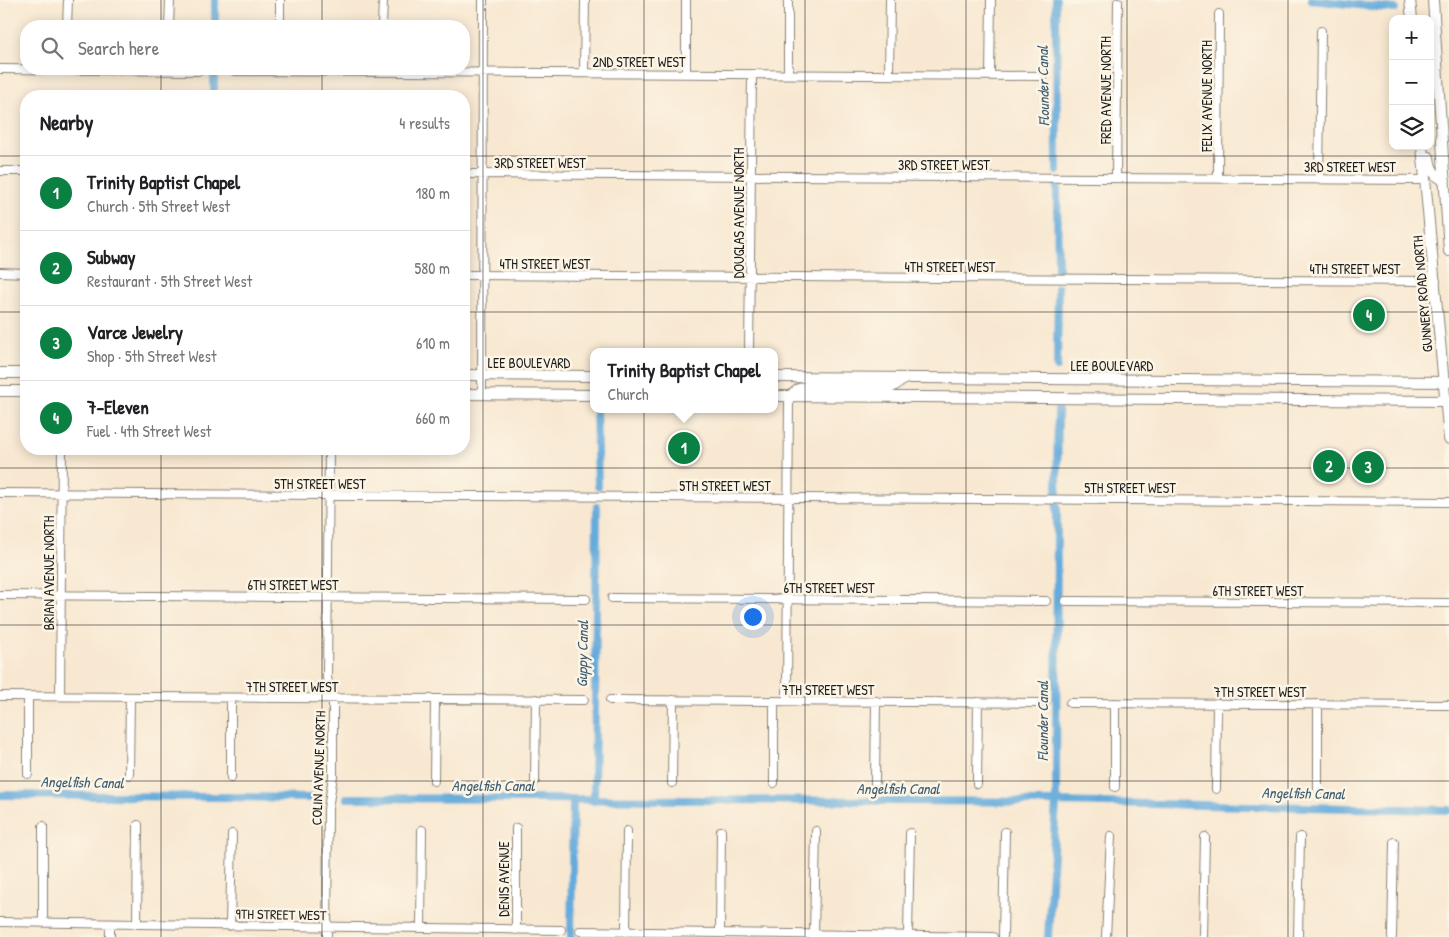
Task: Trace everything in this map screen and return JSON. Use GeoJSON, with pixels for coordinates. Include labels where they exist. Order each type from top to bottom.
{"type":"FeatureCollection","features":[{"type":"Feature","properties":{"kind":"main road"},"geometry":{"type":"LineString","coordinates":[[1410,2],[1412,15]]}},
{"type":"Feature","properties":{"kind":"main road"},"geometry":{"type":"LineString","coordinates":[[1433,4],[1447,180],[1449,251]]}},
{"type":"Feature","properties":{"kind":"main road","name":"GUNNERY ROAD NORTH"},"geometry":{"type":"LineString","coordinates":[[1422,150],[1447,382],[1449,439]]}},
{"type":"Feature","properties":{"kind":"main road"},"geometry":{"type":"LineString","coordinates":[[1429,150],[1432,170],[1440,179],[1447,180]]}},
{"type":"Feature","properties":{"kind":"main road"},"geometry":{"type":"LineString","coordinates":[[0,373],[20,373]]}},
{"type":"Feature","properties":{"kind":"main road","name":"LEE BOULEVARD"},"geometry":{"type":"LineString","coordinates":[[470,375],[590,376]]}},
{"type":"Feature","properties":{"kind":"main road","name":"LEE BOULEVARD"},"geometry":{"type":"LineString","coordinates":[[778,377],[1447,382]]}},
{"type":"Feature","properties":{"kind":"main road"},"geometry":{"type":"LineString","coordinates":[[789,396],[806,387],[892,387],[906,378]]}},
{"type":"Feature","properties":{"kind":"main road"},"geometry":{"type":"LineString","coordinates":[[0,391],[20,391]]}},
{"type":"Feature","properties":{"kind":"main road"},"geometry":{"type":"LineString","coordinates":[[470,394],[590,395]]}},
{"type":"Feature","properties":{"kind":"main road"},"geometry":{"type":"LineString","coordinates":[[778,396],[1448,400]]}},
{"type":"Feature","properties":{"kind":"street"},"geometry":{"type":"LineString","coordinates":[[68,0],[68,20]]}},
{"type":"Feature","properties":{"kind":"street"},"geometry":{"type":"LineString","coordinates":[[169,20],[170,0]]}},
{"type":"Feature","properties":{"kind":"street"},"geometry":{"type":"LineString","coordinates":[[280,0],[280,20]]}},
{"type":"Feature","properties":{"kind":"street"},"geometry":{"type":"LineString","coordinates":[[382,0],[382,20]]}},
{"type":"Feature","properties":{"kind":"street"},"geometry":{"type":"LineString","coordinates":[[482,394],[483,0]]}},
{"type":"Feature","properties":{"kind":"street"},"geometry":{"type":"LineString","coordinates":[[584,73],[586,0]]}},
{"type":"Feature","properties":{"kind":"street"},"geometry":{"type":"LineString","coordinates":[[686,0],[686,74]]}},
{"type":"Feature","properties":{"kind":"street"},"geometry":{"type":"LineString","coordinates":[[788,0],[788,74]]}},
{"type":"Feature","properties":{"kind":"street"},"geometry":{"type":"LineString","coordinates":[[889,75],[890,0]]}},
{"type":"Feature","properties":{"kind":"street"},"geometry":{"type":"LineString","coordinates":[[990,75],[991,0]]}},
{"type":"Feature","properties":{"kind":"street","name":"FRED AVENUE NORTH"},"geometry":{"type":"LineString","coordinates":[[1116,177],[1118,2]]}},
{"type":"Feature","properties":{"kind":"street","name":"FELIX AVENUE NORTH"},"geometry":{"type":"LineString","coordinates":[[1218,178],[1219,14]]}},
{"type":"Feature","properties":{"kind":"street"},"geometry":{"type":"LineString","coordinates":[[1319,179],[1321,31]]}},
{"type":"Feature","properties":{"kind":"street"},"geometry":{"type":"LineString","coordinates":[[0,69],[20,69]]}},
{"type":"Feature","properties":{"kind":"street","name":"2ND STREET WEST"},"geometry":{"type":"LineString","coordinates":[[470,72],[1043,76]]}},
{"type":"Feature","properties":{"kind":"street","name":"DOUGLAS AVENUE NORTH"},"geometry":{"type":"LineString","coordinates":[[749,348],[752,74]]}},
{"type":"Feature","properties":{"kind":"street"},"geometry":{"type":"LineString","coordinates":[[0,171],[20,171]]}},
{"type":"Feature","properties":{"kind":"street","name":"3RD STREET WEST"},"geometry":{"type":"LineString","coordinates":[[470,174],[1425,180]]}},
{"type":"Feature","properties":{"kind":"street"},"geometry":{"type":"LineString","coordinates":[[0,272],[20,273]]}},
{"type":"Feature","properties":{"kind":"street","name":"4TH STREET WEST"},"geometry":{"type":"LineString","coordinates":[[470,275],[1436,281]]}},
{"type":"Feature","properties":{"kind":"street"},"geometry":{"type":"LineString","coordinates":[[787,700],[789,396]]}},
{"type":"Feature","properties":{"kind":"street","name":"BRIAN AVENUE NORTH"},"geometry":{"type":"LineString","coordinates":[[60,696],[62,455]]}},
{"type":"Feature","properties":{"kind":"street","name":"COLIN AVENUE NORTH"},"geometry":{"type":"LineString","coordinates":[[327,937],[328,809],[333,776],[333,698],[327,678],[329,455]]}},
{"type":"Feature","properties":{"kind":"street","name":"5TH STREET WEST"},"geometry":{"type":"LineString","coordinates":[[0,493],[1449,502]]}},
{"type":"Feature","properties":{"kind":"street","name":"6TH STREET WEST"},"geometry":{"type":"LineString","coordinates":[[0,595],[586,599]]}},
{"type":"Feature","properties":{"kind":"street","name":"6TH STREET WEST"},"geometry":{"type":"LineString","coordinates":[[612,598],[1046,601]]}},
{"type":"Feature","properties":{"kind":"street","name":"6TH STREET WEST"},"geometry":{"type":"LineString","coordinates":[[1066,601],[1449,603]]}},
{"type":"Feature","properties":{"kind":"street","name":"7TH STREET WEST"},"geometry":{"type":"LineString","coordinates":[[0,696],[584,700]]}},
{"type":"Feature","properties":{"kind":"street"},"geometry":{"type":"LineString","coordinates":[[28,696],[28,774]]}},
{"type":"Feature","properties":{"kind":"street"},"geometry":{"type":"LineString","coordinates":[[129,775],[130,697]]}},
{"type":"Feature","properties":{"kind":"street"},"geometry":{"type":"LineString","coordinates":[[231,698],[231,778]]}},
{"type":"Feature","properties":{"kind":"street"},"geometry":{"type":"LineString","coordinates":[[434,781],[435,699]]}},
{"type":"Feature","properties":{"kind":"street"},"geometry":{"type":"LineString","coordinates":[[535,781],[536,699]]}},
{"type":"Feature","properties":{"kind":"street","name":"7TH STREET WEST"},"geometry":{"type":"LineString","coordinates":[[610,700],[1045,703]]}},
{"type":"Feature","properties":{"kind":"street"},"geometry":{"type":"LineString","coordinates":[[672,783],[673,700]]}},
{"type":"Feature","properties":{"kind":"street"},"geometry":{"type":"LineString","coordinates":[[774,701],[774,783]]}},
{"type":"Feature","properties":{"kind":"street"},"geometry":{"type":"LineString","coordinates":[[876,702],[876,783]]}},
{"type":"Feature","properties":{"kind":"street"},"geometry":{"type":"LineString","coordinates":[[977,784],[978,702]]}},
{"type":"Feature","properties":{"kind":"street","name":"7TH STREET WEST"},"geometry":{"type":"LineString","coordinates":[[1070,703],[1449,705]]}},
{"type":"Feature","properties":{"kind":"street"},"geometry":{"type":"LineString","coordinates":[[1114,787],[1115,703]]}},
{"type":"Feature","properties":{"kind":"street"},"geometry":{"type":"LineString","coordinates":[[1216,789],[1217,703]]}},
{"type":"Feature","properties":{"kind":"street"},"geometry":{"type":"LineString","coordinates":[[1318,704],[1318,790]]}},
{"type":"Feature","properties":{"kind":"street"},"geometry":{"type":"LineString","coordinates":[[137,924],[138,825]]}},
{"type":"Feature","properties":{"kind":"street"},"geometry":{"type":"LineString","coordinates":[[42,923],[43,826]]}},
{"type":"Feature","properties":{"kind":"street","name":"DENIS AVENUE"},"geometry":{"type":"LineString","coordinates":[[516,828],[516,930]]}},
{"type":"Feature","properties":{"kind":"street"},"geometry":{"type":"LineString","coordinates":[[421,928],[422,830]]}},
{"type":"Feature","properties":{"kind":"street"},"geometry":{"type":"LineString","coordinates":[[626,932],[627,831]]}},
{"type":"Feature","properties":{"kind":"street"},"geometry":{"type":"LineString","coordinates":[[720,933],[721,831]]}},
{"type":"Feature","properties":{"kind":"street"},"geometry":{"type":"LineString","coordinates":[[814,935],[816,831]]}},
{"type":"Feature","properties":{"kind":"street"},"geometry":{"type":"LineString","coordinates":[[1003,937],[1005,832]]}},
{"type":"Feature","properties":{"kind":"street"},"geometry":{"type":"LineString","coordinates":[[908,935],[910,833]]}},
{"type":"Feature","properties":{"kind":"street"},"geometry":{"type":"LineString","coordinates":[[230,926],[232,834]]}},
{"type":"Feature","properties":{"kind":"street"},"geometry":{"type":"LineString","coordinates":[[1106,937],[1111,836]]}},
{"type":"Feature","properties":{"kind":"street"},"geometry":{"type":"LineString","coordinates":[[1203,937],[1205,837]]}},
{"type":"Feature","properties":{"kind":"street"},"geometry":{"type":"LineString","coordinates":[[1298,937],[1300,837]]}},
{"type":"Feature","properties":{"kind":"street"},"geometry":{"type":"LineString","coordinates":[[1392,937],[1394,842]]}},
{"type":"Feature","properties":{"kind":"street","name":"9TH STREET WEST"},"geometry":{"type":"LineString","coordinates":[[0,922],[561,930]]}},
{"type":"Feature","properties":{"kind":"street"},"geometry":{"type":"LineString","coordinates":[[110,924],[110,937]]}},
{"type":"Feature","properties":{"kind":"street"},"geometry":{"type":"LineString","coordinates":[[580,931],[993,937]]}},
{"type":"Feature","properties":{"kind":"waterway"},"geometry":{"type":"LineString","coordinates":[[215,0],[215,20]]}},
{"type":"Feature","properties":{"kind":"waterway","name":"Flounder Canal"},"geometry":{"type":"LineString","coordinates":[[1056,0],[1057,171]]}},
{"type":"Feature","properties":{"kind":"waterway"},"geometry":{"type":"LineString","coordinates":[[1312,0],[1395,9]]}},
{"type":"Feature","properties":{"kind":"waterway"},"geometry":{"type":"LineString","coordinates":[[214,75],[214,90]]}},
{"type":"Feature","properties":{"kind":"waterway","name":"Flounder Canal"},"geometry":{"type":"LineString","coordinates":[[1057,185],[1058,272]]}},
{"type":"Feature","properties":{"kind":"waterway","name":"Flounder Canal"},"geometry":{"type":"LineString","coordinates":[[1057,367],[1058,288]]}},
{"type":"Feature","properties":{"kind":"waterway","name":"Flounder Canal"},"geometry":{"type":"LineString","coordinates":[[1057,494],[1058,411]]}},
{"type":"Feature","properties":{"kind":"waterway","name":"Guppy Canal"},"geometry":{"type":"LineString","coordinates":[[596,413],[598,486]]}},
{"type":"Feature","properties":{"kind":"waterway","name":"Flounder Canal"},"geometry":{"type":"LineString","coordinates":[[1048,937],[1056,802],[1057,505]]}},
{"type":"Feature","properties":{"kind":"waterway","name":"Guppy Canal"},"geometry":{"type":"LineString","coordinates":[[594,801],[597,507]]}},
{"type":"Feature","properties":{"kind":"waterway","name":"Angelfish Canal"},"geometry":{"type":"LineString","coordinates":[[0,795],[314,798]]}},
{"type":"Feature","properties":{"kind":"waterway","name":"Angelfish Canal"},"geometry":{"type":"LineString","coordinates":[[347,798],[1056,802],[1449,810]]}},
{"type":"Feature","properties":{"kind":"waterway"},"geometry":{"type":"LineString","coordinates":[[571,937],[573,801]]}},
{"type":"Feature","properties":{"kind":"place","name":"7-Eleven"},"geometry":{"type":"Point","coordinates":[1369,315]}},
{"type":"Feature","properties":{"kind":"place","name":"Trinity Baptist Chapel"},"geometry":{"type":"Point","coordinates":[684,448]}},
{"type":"Feature","properties":{"kind":"place","name":"Subway"},"geometry":{"type":"Point","coordinates":[1329,466]}},
{"type":"Feature","properties":{"kind":"place","name":"Varce Jewelry"},"geometry":{"type":"Point","coordinates":[1368,467]}}]}
